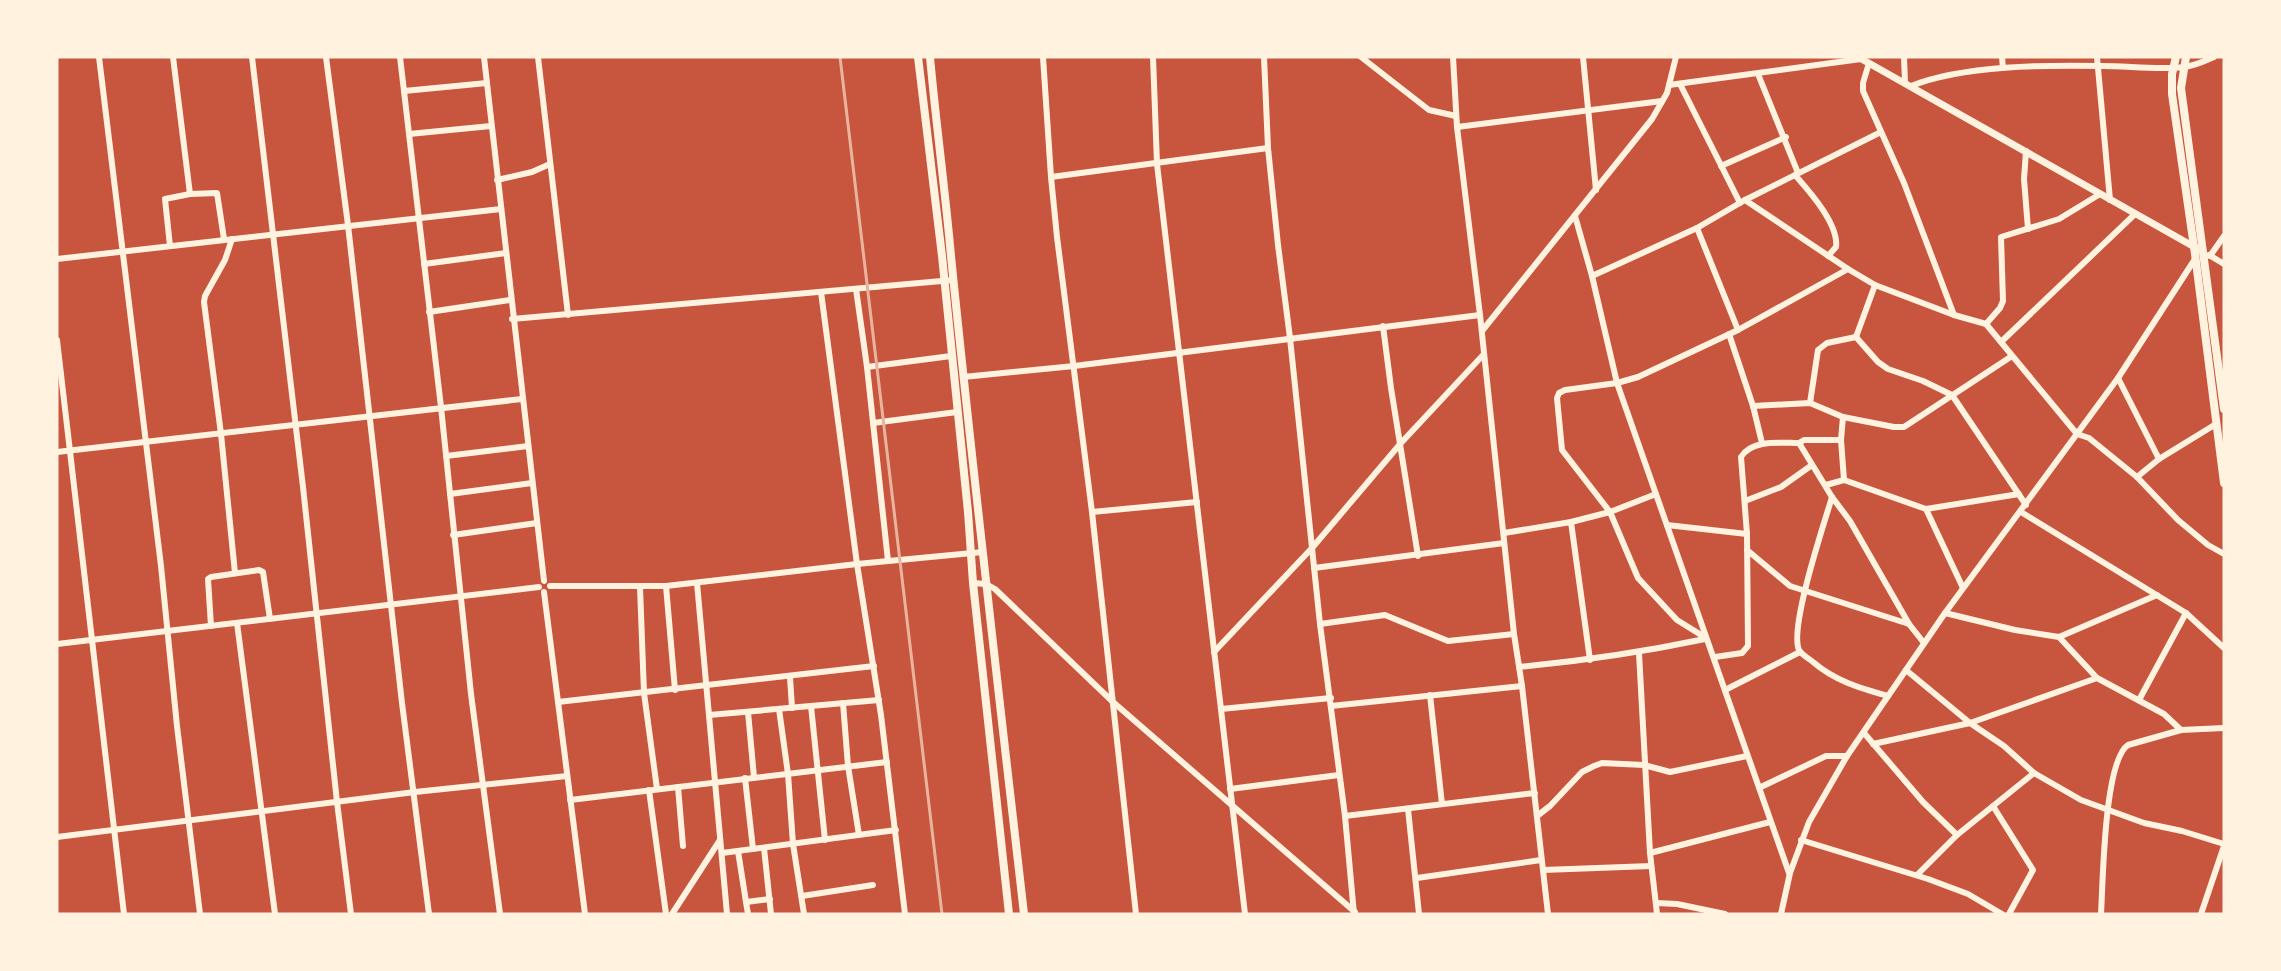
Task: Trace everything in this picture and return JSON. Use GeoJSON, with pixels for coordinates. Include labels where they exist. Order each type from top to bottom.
{"type":"FeatureCollection","features":[{"type":"Feature","properties":{"kind":"main road"},"geometry":{"type":"LineString","coordinates":[[918,57],[944,280],[973,583],[1009,914]]}},
{"type":"Feature","properties":{"kind":"main road"},"geometry":{"type":"LineString","coordinates":[[930,57],[963,377],[1024,914]]}},
{"type":"Feature","properties":{"kind":"main road"},"geometry":{"type":"LineString","coordinates":[[2176,57],[2207,254],[2224,409]]}},
{"type":"Feature","properties":{"kind":"main road"},"geometry":{"type":"LineString","coordinates":[[2186,57],[2178,67],[2172,94],[2196,259],[2224,483]]}},
{"type":"Feature","properties":{"kind":"street"},"geometry":{"type":"LineString","coordinates":[[99,57],[169,630],[177,726],[200,914]]}},
{"type":"Feature","properties":{"kind":"street"},"geometry":{"type":"LineString","coordinates":[[173,57],[190,194]]}},
{"type":"Feature","properties":{"kind":"street"},"geometry":{"type":"LineString","coordinates":[[252,57],[351,914]]}},
{"type":"Feature","properties":{"kind":"street"},"geometry":{"type":"LineString","coordinates":[[326,57],[429,914]]}},
{"type":"Feature","properties":{"kind":"street"},"geometry":{"type":"LineString","coordinates":[[400,57],[441,407],[460,596],[500,914]]}},
{"type":"Feature","properties":{"kind":"street"},"geometry":{"type":"LineString","coordinates":[[484,57],[512,319],[544,581],[550,586],[666,586],[983,552]]}},
{"type":"Feature","properties":{"kind":"street"},"geometry":{"type":"LineString","coordinates":[[538,57],[568,315]]}},
{"type":"Feature","properties":{"kind":"street"},"geometry":{"type":"LineString","coordinates":[[1043,57],[1051,177],[1092,512],[1136,914]]}},
{"type":"Feature","properties":{"kind":"street"},"geometry":{"type":"LineString","coordinates":[[1153,57],[1157,164],[1245,914]]}},
{"type":"Feature","properties":{"kind":"street"},"geometry":{"type":"LineString","coordinates":[[1264,57],[1278,245],[1355,913]]}},
{"type":"Feature","properties":{"kind":"street"},"geometry":{"type":"LineString","coordinates":[[1361,57],[1422,106],[1437,114],[1456,116]]}},
{"type":"Feature","properties":{"kind":"street"},"geometry":{"type":"LineString","coordinates":[[1454,57],[1457,126],[1548,914]]}},
{"type":"Feature","properties":{"kind":"street"},"geometry":{"type":"LineString","coordinates":[[1583,57],[1596,190]]}},
{"type":"Feature","properties":{"kind":"street"},"geometry":{"type":"LineString","coordinates":[[1482,331],[1652,119],[1669,85],[1676,57]]}},
{"type":"Feature","properties":{"kind":"street"},"geometry":{"type":"LineString","coordinates":[[1904,57],[1908,84]]}},
{"type":"Feature","properties":{"kind":"street"},"geometry":{"type":"LineString","coordinates":[[2002,57],[2003,68]]}},
{"type":"Feature","properties":{"kind":"street"},"geometry":{"type":"LineString","coordinates":[[2097,57],[2110,200]]}},
{"type":"Feature","properties":{"kind":"street"},"geometry":{"type":"LineString","coordinates":[[1908,84],[1949,74],[2003,68],[2178,67],[2214,57]]}},
{"type":"Feature","properties":{"kind":"street"},"geometry":{"type":"LineString","coordinates":[[1669,85],[1863,60],[2224,264]]}},
{"type":"Feature","properties":{"kind":"street"},"geometry":{"type":"LineString","coordinates":[[1863,60],[1863,91],[1904,183],[1954,315]]}},
{"type":"Feature","properties":{"kind":"street"},"geometry":{"type":"LineString","coordinates":[[1758,74],[1786,137],[1797,174],[1820,203],[1836,238],[1836,248],[1828,256]]}},
{"type":"Feature","properties":{"kind":"street"},"geometry":{"type":"LineString","coordinates":[[404,91],[487,83]]}},
{"type":"Feature","properties":{"kind":"street"},"geometry":{"type":"LineString","coordinates":[[1680,84],[1721,166],[1743,202],[1875,285],[1954,315],[1986,324],[2077,434],[2090,438],[2137,477],[2178,520],[2224,555]]}},
{"type":"Feature","properties":{"kind":"street"},"geometry":{"type":"LineString","coordinates":[[1457,126],[1662,101]]}},
{"type":"Feature","properties":{"kind":"street"},"geometry":{"type":"LineString","coordinates":[[409,134],[491,126]]}},
{"type":"Feature","properties":{"kind":"street"},"geometry":{"type":"LineString","coordinates":[[1592,276],[1697,228],[1881,132]]}},
{"type":"Feature","properties":{"kind":"street"},"geometry":{"type":"LineString","coordinates":[[1721,166],[1786,137]]}},
{"type":"Feature","properties":{"kind":"street"},"geometry":{"type":"LineString","coordinates":[[1051,177],[1269,148]]}},
{"type":"Feature","properties":{"kind":"street"},"geometry":{"type":"LineString","coordinates":[[2026,151],[2024,179],[2028,230]]}},
{"type":"Feature","properties":{"kind":"street"},"geometry":{"type":"LineString","coordinates":[[497,180],[532,172],[550,164]]}},
{"type":"Feature","properties":{"kind":"street"},"geometry":{"type":"LineString","coordinates":[[170,246],[165,199],[190,194],[217,193],[228,239],[225,260],[204,302],[221,434],[235,573]]}},
{"type":"Feature","properties":{"kind":"street"},"geometry":{"type":"LineString","coordinates":[[1986,324],[2003,301],[2001,237],[2059,219],[2100,194]]}},
{"type":"Feature","properties":{"kind":"street"},"geometry":{"type":"LineString","coordinates":[[57,259],[501,209]]}},
{"type":"Feature","properties":{"kind":"street"},"geometry":{"type":"LineString","coordinates":[[2001,342],[2135,214]]}},
{"type":"Feature","properties":{"kind":"street"},"geometry":{"type":"LineString","coordinates":[[1575,216],[1592,276],[1617,383],[1748,756],[1761,787],[1770,822],[1790,873]]}},
{"type":"Feature","properties":{"kind":"street"},"geometry":{"type":"LineString","coordinates":[[1697,228],[1738,330]]}},
{"type":"Feature","properties":{"kind":"street"},"geometry":{"type":"LineString","coordinates":[[2207,254],[2224,236]]}},
{"type":"Feature","properties":{"kind":"street"},"geometry":{"type":"LineString","coordinates":[[424,264],[506,254]]}},
{"type":"Feature","properties":{"kind":"street"},"geometry":{"type":"LineString","coordinates":[[1781,914],[1790,873],[1809,822],[1847,756],[1945,613],[2118,378],[2196,259]]}},
{"type":"Feature","properties":{"kind":"street"},"geometry":{"type":"LineString","coordinates":[[1706,638],[1677,620],[1638,578],[1610,512],[1562,450],[1557,398],[1559,393],[1565,390],[1617,383],[1638,377],[1738,330],[1848,269]]}},
{"type":"Feature","properties":{"kind":"street"},"geometry":{"type":"LineString","coordinates":[[512,319],[953,280]]}},
{"type":"Feature","properties":{"kind":"street"},"geometry":{"type":"LineString","coordinates":[[1856,337],[1875,285]]}},
{"type":"Feature","properties":{"kind":"street"},"geometry":{"type":"LineString","coordinates":[[856,289],[867,367],[888,561]]}},
{"type":"Feature","properties":{"kind":"street"},"geometry":{"type":"LineString","coordinates":[[821,292],[856,564],[879,700],[905,914]]}},
{"type":"Feature","properties":{"kind":"street"},"geometry":{"type":"LineString","coordinates":[[429,312],[510,300]]}},
{"type":"Feature","properties":{"kind":"street"},"geometry":{"type":"LineString","coordinates":[[963,377],[1074,366],[1480,315]]}},
{"type":"Feature","properties":{"kind":"street"},"geometry":{"type":"LineString","coordinates":[[1383,326],[1418,556]]}},
{"type":"Feature","properties":{"kind":"street"},"geometry":{"type":"LineString","coordinates":[[1729,334],[1753,406],[1762,444]]}},
{"type":"Feature","properties":{"kind":"street"},"geometry":{"type":"LineString","coordinates":[[1856,337],[1878,362],[1888,369],[1923,381],[1952,395],[2026,504]]}},
{"type":"Feature","properties":{"kind":"street"},"geometry":{"type":"LineString","coordinates":[[1810,403],[1818,350],[1827,344],[1856,337]]}},
{"type":"Feature","properties":{"kind":"street"},"geometry":{"type":"LineString","coordinates":[[57,340],[124,914]]}},
{"type":"Feature","properties":{"kind":"street"},"geometry":{"type":"LineString","coordinates":[[1214,652],[1312,548],[1401,443],[1484,354]]}},
{"type":"Feature","properties":{"kind":"street"},"geometry":{"type":"LineString","coordinates":[[867,367],[951,356]]}},
{"type":"Feature","properties":{"kind":"street"},"geometry":{"type":"LineString","coordinates":[[1753,406],[1810,403],[1844,417],[1904,427],[2012,356]]}},
{"type":"Feature","properties":{"kind":"street"},"geometry":{"type":"LineString","coordinates":[[2118,378],[2159,459]]}},
{"type":"Feature","properties":{"kind":"street"},"geometry":{"type":"LineString","coordinates":[[57,452],[522,399]]}},
{"type":"Feature","properties":{"kind":"street"},"geometry":{"type":"LineString","coordinates":[[873,423],[957,411]]}},
{"type":"Feature","properties":{"kind":"street"},"geometry":{"type":"LineString","coordinates":[[1844,417],[1841,440],[1844,480]]}},
{"type":"Feature","properties":{"kind":"street"},"geometry":{"type":"LineString","coordinates":[[2137,477],[2159,459],[2216,424]]}},
{"type":"Feature","properties":{"kind":"street"},"geometry":{"type":"LineString","coordinates":[[1714,657],[1742,653],[1748,646],[1747,534],[1741,457],[1745,451],[1762,444],[1798,443],[1804,440],[1841,440]]}},
{"type":"Feature","properties":{"kind":"street"},"geometry":{"type":"LineString","coordinates":[[1798,443],[1832,497],[1851,521],[1909,624],[1924,643]]}},
{"type":"Feature","properties":{"kind":"street"},"geometry":{"type":"LineString","coordinates":[[446,456],[528,446]]}},
{"type":"Feature","properties":{"kind":"street"},"geometry":{"type":"LineString","coordinates":[[1745,501],[1781,487],[1812,465]]}},
{"type":"Feature","properties":{"kind":"street"},"geometry":{"type":"LineString","coordinates":[[1826,485],[1844,480],[1926,509],[2019,494]]}},
{"type":"Feature","properties":{"kind":"street"},"geometry":{"type":"LineString","coordinates":[[450,494],[532,483]]}},
{"type":"Feature","properties":{"kind":"street"},"geometry":{"type":"LineString","coordinates":[[1504,533],[1570,522],[1610,512],[1656,494]]}},
{"type":"Feature","properties":{"kind":"street"},"geometry":{"type":"LineString","coordinates":[[1832,497],[1806,590],[1797,634],[1800,652],[1836,678],[1888,696]]}},
{"type":"Feature","properties":{"kind":"street"},"geometry":{"type":"LineString","coordinates":[[1092,512],[1197,502]]}},
{"type":"Feature","properties":{"kind":"street"},"geometry":{"type":"LineString","coordinates":[[1926,509],[1963,588]]}},
{"type":"Feature","properties":{"kind":"street"},"geometry":{"type":"LineString","coordinates":[[2021,512],[2186,614],[2224,648]]}},
{"type":"Feature","properties":{"kind":"street"},"geometry":{"type":"LineString","coordinates":[[1570,522],[1590,660]]}},
{"type":"Feature","properties":{"kind":"street"},"geometry":{"type":"LineString","coordinates":[[453,535],[537,523]]}},
{"type":"Feature","properties":{"kind":"street"},"geometry":{"type":"LineString","coordinates":[[1667,525],[1747,534]]}},
{"type":"Feature","properties":{"kind":"street"},"geometry":{"type":"LineString","coordinates":[[1314,568],[1504,543]]}},
{"type":"Feature","properties":{"kind":"street"},"geometry":{"type":"LineString","coordinates":[[1747,550],[1785,583],[1909,624]]}},
{"type":"Feature","properties":{"kind":"street"},"geometry":{"type":"LineString","coordinates":[[211,626],[208,579],[259,570],[263,572],[270,619]]}},
{"type":"Feature","properties":{"kind":"street"},"geometry":{"type":"LineString","coordinates":[[57,644],[538,587],[544,581]]}},
{"type":"Feature","properties":{"kind":"street"},"geometry":{"type":"LineString","coordinates":[[697,583],[727,914]]}},
{"type":"Feature","properties":{"kind":"street"},"geometry":{"type":"LineString","coordinates":[[973,583],[986,584],[995,589],[1113,702],[1355,913]]}},
{"type":"Feature","properties":{"kind":"street"},"geometry":{"type":"LineString","coordinates":[[544,592],[550,586]]}},
{"type":"Feature","properties":{"kind":"street"},"geometry":{"type":"LineString","coordinates":[[666,586],[675,690]]}},
{"type":"Feature","properties":{"kind":"street"},"geometry":{"type":"LineString","coordinates":[[538,587],[544,592],[585,914]]}},
{"type":"Feature","properties":{"kind":"street"},"geometry":{"type":"LineString","coordinates":[[640,587],[644,693],[657,789]]}},
{"type":"Feature","properties":{"kind":"street"},"geometry":{"type":"LineString","coordinates":[[1945,613],[2015,630],[2059,637],[2157,595]]}},
{"type":"Feature","properties":{"kind":"street"},"geometry":{"type":"LineString","coordinates":[[2139,700],[2186,614]]}},
{"type":"Feature","properties":{"kind":"street"},"geometry":{"type":"LineString","coordinates":[[1320,624],[1385,615],[1448,641],[1514,634]]}},
{"type":"Feature","properties":{"kind":"street"},"geometry":{"type":"LineString","coordinates":[[237,623],[275,914]]}},
{"type":"Feature","properties":{"kind":"street"},"geometry":{"type":"LineString","coordinates":[[2059,637],[2097,678],[2164,714],[2181,730]]}},
{"type":"Feature","properties":{"kind":"street"},"geometry":{"type":"LineString","coordinates":[[1519,667],[1639,653],[1706,638]]}},
{"type":"Feature","properties":{"kind":"street"},"geometry":{"type":"LineString","coordinates":[[1725,690],[1800,652]]}},
{"type":"Feature","properties":{"kind":"street"},"geometry":{"type":"LineString","coordinates":[[1639,653],[1644,765],[1651,866],[1657,914]]}},
{"type":"Feature","properties":{"kind":"street"},"geometry":{"type":"LineString","coordinates":[[558,702],[874,666]]}},
{"type":"Feature","properties":{"kind":"street"},"geometry":{"type":"LineString","coordinates":[[1906,669],[1970,723],[2004,746],[2034,773],[2081,800],[2144,823],[2182,831],[2224,845],[2201,914]]}},
{"type":"Feature","properties":{"kind":"street"},"geometry":{"type":"LineString","coordinates":[[790,677],[792,708]]}},
{"type":"Feature","properties":{"kind":"street"},"geometry":{"type":"LineString","coordinates":[[1873,744],[1970,723],[2097,678]]}},
{"type":"Feature","properties":{"kind":"street"},"geometry":{"type":"LineString","coordinates":[[1331,706],[1522,686]]}},
{"type":"Feature","properties":{"kind":"street"},"geometry":{"type":"LineString","coordinates":[[1430,694],[1442,804]]}},
{"type":"Feature","properties":{"kind":"street"},"geometry":{"type":"LineString","coordinates":[[1221,710],[1331,698]]}},
{"type":"Feature","properties":{"kind":"street"},"geometry":{"type":"LineString","coordinates":[[709,715],[879,700]]}},
{"type":"Feature","properties":{"kind":"street"},"geometry":{"type":"LineString","coordinates":[[843,703],[848,766],[859,835]]}},
{"type":"Feature","properties":{"kind":"street"},"geometry":{"type":"LineString","coordinates":[[811,706],[825,840]]}},
{"type":"Feature","properties":{"kind":"street"},"geometry":{"type":"LineString","coordinates":[[779,709],[804,914]]}},
{"type":"Feature","properties":{"kind":"street"},"geometry":{"type":"LineString","coordinates":[[748,711],[754,777]]}},
{"type":"Feature","properties":{"kind":"street"},"geometry":{"type":"LineString","coordinates":[[2101,914],[2107,808],[2118,757],[2122,750],[2128,746],[2181,730],[2224,728]]}},
{"type":"Feature","properties":{"kind":"street"},"geometry":{"type":"LineString","coordinates":[[1864,733],[1923,802],[1957,835]]}},
{"type":"Feature","properties":{"kind":"street"},"geometry":{"type":"LineString","coordinates":[[1537,816],[1550,806],[1581,772],[1602,763],[1644,765],[1670,772],[1748,756]]}},
{"type":"Feature","properties":{"kind":"street"},"geometry":{"type":"LineString","coordinates":[[1761,787],[1826,756],[1847,756]]}},
{"type":"Feature","properties":{"kind":"street"},"geometry":{"type":"LineString","coordinates":[[570,800],[887,762]]}},
{"type":"Feature","properties":{"kind":"street"},"geometry":{"type":"LineString","coordinates":[[1917,875],[1957,835],[2034,773]]}},
{"type":"Feature","properties":{"kind":"street"},"geometry":{"type":"LineString","coordinates":[[1230,789],[1339,775]]}},
{"type":"Feature","properties":{"kind":"street"},"geometry":{"type":"LineString","coordinates":[[57,837],[415,792],[567,776]]}},
{"type":"Feature","properties":{"kind":"street"},"geometry":{"type":"LineString","coordinates":[[745,778],[753,849]]}},
{"type":"Feature","properties":{"kind":"street"},"geometry":{"type":"LineString","coordinates":[[678,787],[683,846]]}},
{"type":"Feature","properties":{"kind":"street"},"geometry":{"type":"LineString","coordinates":[[649,790],[666,914]]}},
{"type":"Feature","properties":{"kind":"street"},"geometry":{"type":"LineString","coordinates":[[1345,816],[1535,793]]}},
{"type":"Feature","properties":{"kind":"street"},"geometry":{"type":"LineString","coordinates":[[1993,806],[2033,870],[2009,914]]}},
{"type":"Feature","properties":{"kind":"street"},"geometry":{"type":"LineString","coordinates":[[1408,809],[1419,914]]}},
{"type":"Feature","properties":{"kind":"street"},"geometry":{"type":"LineString","coordinates":[[1650,852],[1770,822]]}},
{"type":"Feature","properties":{"kind":"street"},"geometry":{"type":"LineString","coordinates":[[722,853],[896,830]]}},
{"type":"Feature","properties":{"kind":"street"},"geometry":{"type":"LineString","coordinates":[[672,914],[721,840]]}},
{"type":"Feature","properties":{"kind":"street"},"geometry":{"type":"LineString","coordinates":[[1802,840],[1917,875],[1968,894],[2002,914]]}},
{"type":"Feature","properties":{"kind":"street"},"geometry":{"type":"LineString","coordinates":[[764,848],[771,914]]}},
{"type":"Feature","properties":{"kind":"street"},"geometry":{"type":"LineString","coordinates":[[738,851],[748,914]]}},
{"type":"Feature","properties":{"kind":"street"},"geometry":{"type":"LineString","coordinates":[[1417,878],[1541,860]]}},
{"type":"Feature","properties":{"kind":"street"},"geometry":{"type":"LineString","coordinates":[[1543,870],[1651,866]]}},
{"type":"Feature","properties":{"kind":"street"},"geometry":{"type":"LineString","coordinates":[[801,896],[873,885]]}},
{"type":"Feature","properties":{"kind":"street"},"geometry":{"type":"LineString","coordinates":[[746,902],[770,899]]}},
{"type":"Feature","properties":{"kind":"street"},"geometry":{"type":"LineString","coordinates":[[1656,903],[1677,904],[1725,914]]}},
{"type":"Feature","properties":{"kind":"railway"},"geometry":{"type":"LineString","coordinates":[[840,57],[942,914]]}}]}
